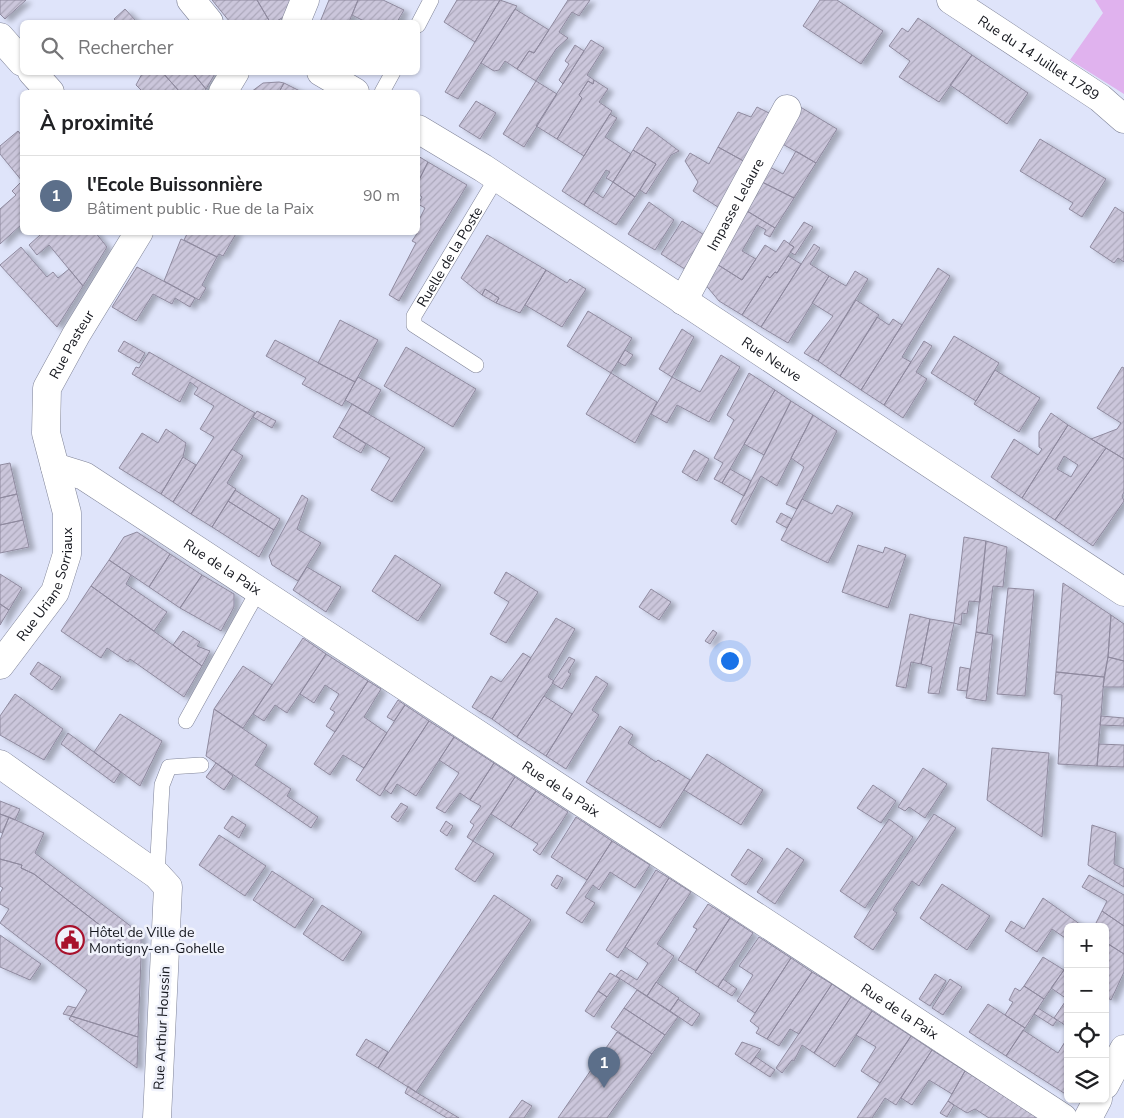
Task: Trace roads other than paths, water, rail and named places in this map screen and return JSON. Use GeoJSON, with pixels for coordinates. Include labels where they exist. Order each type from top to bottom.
{"type":"FeatureCollection","features":[{"type":"Feature","properties":{"kind":"street"},"geometry":{"type":"LineString","coordinates":[[191,0],[207,20]]}},
{"type":"Feature","properties":{"kind":"street"},"geometry":{"type":"LineString","coordinates":[[297,20],[305,0]]}},
{"type":"Feature","properties":{"kind":"street","name":"Rue du 14 Juillet 1789"},"geometry":{"type":"LineString","coordinates":[[951,0],[1100,98],[1124,119]]}},
{"type":"Feature","properties":{"kind":"street"},"geometry":{"type":"LineString","coordinates":[[0,37],[20,60]]}},
{"type":"Feature","properties":{"kind":"street"},"geometry":{"type":"LineString","coordinates":[[35,75],[48,90]]}},
{"type":"Feature","properties":{"kind":"street"},"geometry":{"type":"LineString","coordinates":[[224,90],[233,75]]}},
{"type":"Feature","properties":{"kind":"street"},"geometry":{"type":"LineString","coordinates":[[326,75],[352,90]]}},
{"type":"Feature","properties":{"kind":"street","name":"Impasse Lelaure"},"geometry":{"type":"LineString","coordinates":[[683,300],[787,109]]}},
{"type":"Feature","properties":{"kind":"street","name":"Rue Neuve"},"geometry":{"type":"LineString","coordinates":[[420,130],[496,177],[1124,592]]}},
{"type":"Feature","properties":{"kind":"street","name":"Rue Pasteur"},"geometry":{"type":"LineString","coordinates":[[56,467],[46,433],[48,388],[76,335],[137,235]]}},
{"type":"Feature","properties":{"kind":"street","name":"Rue de la Paix"},"geometry":{"type":"LineString","coordinates":[[56,467],[84,476],[1063,1118]]}},
{"type":"Feature","properties":{"kind":"street","name":"Rue Uriane Sorriaux"},"geometry":{"type":"LineString","coordinates":[[0,665],[54,592],[67,554],[67,513],[56,467]]}},
{"type":"Feature","properties":{"kind":"street"},"geometry":{"type":"LineString","coordinates":[[0,764],[157,875]]}},
{"type":"Feature","properties":{"kind":"street","name":"Rue Arthur Houssin"},"geometry":{"type":"LineString","coordinates":[[157,875],[168,887],[157,1118]]}},
{"type":"Feature","properties":{"kind":"street"},"geometry":{"type":"LineString","coordinates":[[1109,1078],[1124,1049]]}},
{"type":"Feature","properties":{"kind":"street"},"geometry":{"type":"LineString","coordinates":[[1088,1118],[1096,1103]]}},
{"type":"Feature","properties":{"kind":"lane"},"geometry":{"type":"LineString","coordinates":[[420,22],[431,0]]}},
{"type":"Feature","properties":{"kind":"lane"},"geometry":{"type":"LineString","coordinates":[[383,90],[391,75]]}},
{"type":"Feature","properties":{"kind":"lane","name":"Ruelle de la Poste"},"geometry":{"type":"LineString","coordinates":[[476,365],[414,325],[414,316],[496,177]]}},
{"type":"Feature","properties":{"kind":"lane"},"geometry":{"type":"LineString","coordinates":[[186,721],[258,591]]}},
{"type":"Feature","properties":{"kind":"lane"},"geometry":{"type":"LineString","coordinates":[[157,875],[162,785],[169,767],[201,765]]}},
{"type":"Feature","properties":{"kind":"place","name":"Hôtel de Ville de Montigny-en-Gohelle"},"geometry":{"type":"Point","coordinates":[70,940]}},
{"type":"Feature","properties":{"kind":"place","name":"l'Ecole Buissonnière"},"geometry":{"type":"Point","coordinates":[604,1088]}}]}
